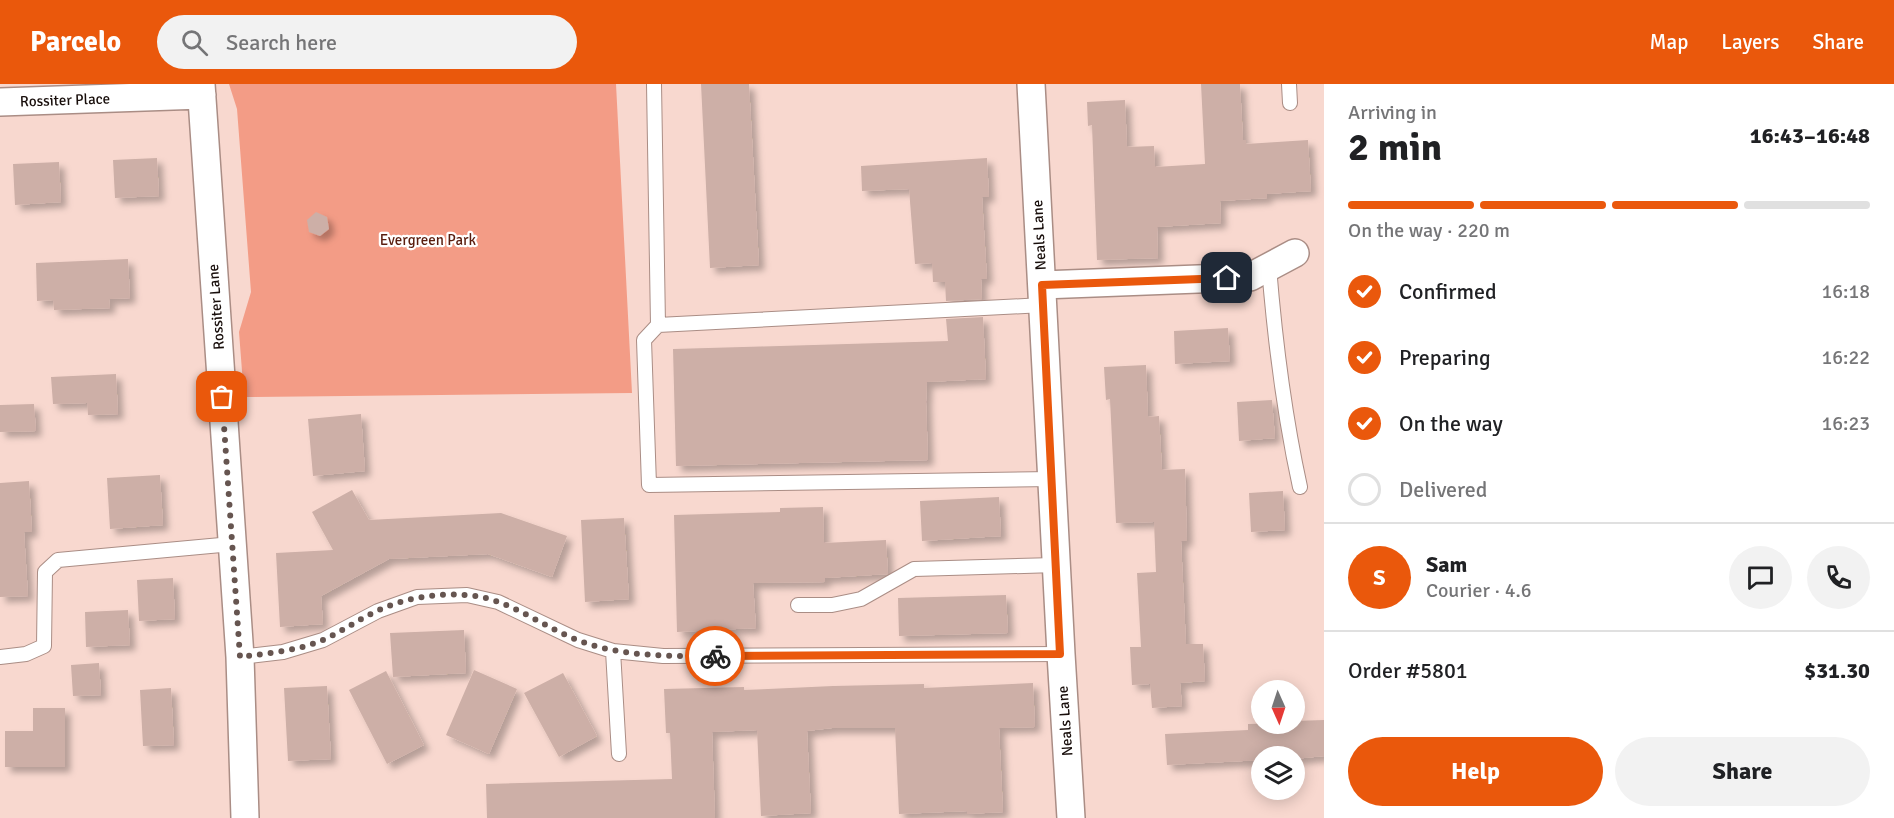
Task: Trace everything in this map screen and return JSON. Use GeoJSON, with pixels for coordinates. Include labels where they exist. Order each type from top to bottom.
{"type":"FeatureCollection","features":[{"type":"Feature","properties":{"kind":"street","name":"Neals Lane"},"geometry":{"type":"LineString","coordinates":[[1031,84],[1060,654],[1071,818]]}},
{"type":"Feature","properties":{"kind":"street","name":"Rossiter Place"},"geometry":{"type":"LineString","coordinates":[[0,102],[77,92],[202,89]]}},
{"type":"Feature","properties":{"kind":"street","name":"Rossiter Lane"},"geometry":{"type":"LineString","coordinates":[[202,89],[240,657],[244,818]]}},
{"type":"Feature","properties":{"kind":"street"},"geometry":{"type":"LineString","coordinates":[[1042,295],[1250,277],[1295,253]]}},
{"type":"Feature","properties":{"kind":"lane"},"geometry":{"type":"LineString","coordinates":[[654,84],[658,325]]}},
{"type":"Feature","properties":{"kind":"lane"},"geometry":{"type":"LineString","coordinates":[[1289,84],[1290,103]]}},
{"type":"Feature","properties":{"kind":"lane"},"geometry":{"type":"LineString","coordinates":[[1269,267],[1281,385],[1300,487]]}},
{"type":"Feature","properties":{"kind":"lane"},"geometry":{"type":"LineString","coordinates":[[1042,295],[658,325],[644,340],[649,484],[1052,479]]}},
{"type":"Feature","properties":{"kind":"lane"},"geometry":{"type":"LineString","coordinates":[[0,657],[26,654],[44,646],[45,572],[58,560],[232,544]]}},
{"type":"Feature","properties":{"kind":"lane"},"geometry":{"type":"LineString","coordinates":[[798,605],[832,605],[861,599],[914,569],[1056,565]]}},
{"type":"Feature","properties":{"kind":"lane"},"geometry":{"type":"LineString","coordinates":[[240,657],[283,652],[323,640],[378,610],[417,597],[467,595],[498,602],[578,640],[613,651],[663,656],[1060,654]]}},
{"type":"Feature","properties":{"kind":"lane"},"geometry":{"type":"LineString","coordinates":[[613,651],[619,754]]}},
{"type":"Feature","properties":{"kind":"green space","name":"Evergreen Park"},"geometry":{"type":"Polygon","coordinates":[[[229,84],[616,84],[632,393],[244,397],[239,332],[251,292],[237,109],[229,84]]]}},
{"type":"Feature","properties":{"kind":"building"},"geometry":{"type":"Polygon","coordinates":[[[701,84],[749,84],[759,265],[710,268],[701,84]]]}},
{"type":"Feature","properties":{"kind":"building"},"geometry":{"type":"Polygon","coordinates":[[[1201,84],[1240,84],[1243,140],[1246,140],[1246,144],[1308,140],[1311,191],[1267,194],[1267,198],[1220,201],[1221,223],[1157,227],[1158,258],[1097,260],[1092,125],[1088,126],[1087,102],[1125,100],[1127,147],[1154,146],[1155,167],[1205,164],[1201,84]]]}},
{"type":"Feature","properties":{"kind":"building"},"geometry":{"type":"Polygon","coordinates":[[[157,158],[159,196],[115,198],[113,160],[157,158]]]}},
{"type":"Feature","properties":{"kind":"building"},"geometry":{"type":"Polygon","coordinates":[[[987,158],[989,197],[982,197],[987,279],[981,279],[982,299],[946,301],[945,282],[933,282],[932,263],[915,264],[909,189],[862,191],[861,166],[987,158]]]}},
{"type":"Feature","properties":{"kind":"building"},"geometry":{"type":"Polygon","coordinates":[[[59,162],[61,202],[15,205],[13,164],[59,162]]]}},
{"type":"Feature","properties":{"kind":"building"},"geometry":{"type":"Polygon","coordinates":[[[316,212],[327,217],[329,229],[320,236],[309,232],[307,220],[316,212]]]}},
{"type":"Feature","properties":{"kind":"building"},"geometry":{"type":"Polygon","coordinates":[[[128,259],[130,298],[109,299],[110,308],[54,310],[53,300],[37,301],[36,263],[128,259]]]}},
{"type":"Feature","properties":{"kind":"building"},"geometry":{"type":"Polygon","coordinates":[[[983,317],[986,379],[927,382],[928,460],[676,466],[673,349],[948,341],[946,319],[983,317]]]}},
{"type":"Feature","properties":{"kind":"building"},"geometry":{"type":"Polygon","coordinates":[[[1228,328],[1230,361],[1175,364],[1174,331],[1228,328]]]}},
{"type":"Feature","properties":{"kind":"building"},"geometry":{"type":"Polygon","coordinates":[[[1146,365],[1148,417],[1159,416],[1162,470],[1185,469],[1187,541],[1181,541],[1186,644],[1203,644],[1205,681],[1180,683],[1182,706],[1152,708],[1150,684],[1132,685],[1130,647],[1141,647],[1137,573],[1156,572],[1154,522],[1116,523],[1110,399],[1106,400],[1104,367],[1146,365]]]}},
{"type":"Feature","properties":{"kind":"building"},"geometry":{"type":"Polygon","coordinates":[[[116,374],[118,414],[88,415],[87,403],[53,404],[51,377],[116,374]]]}},
{"type":"Feature","properties":{"kind":"building"},"geometry":{"type":"Polygon","coordinates":[[[1272,400],[1275,438],[1239,441],[1237,402],[1272,400]]]}},
{"type":"Feature","properties":{"kind":"building"},"geometry":{"type":"Polygon","coordinates":[[[34,404],[36,431],[0,432],[0,405],[34,404]]]}},
{"type":"Feature","properties":{"kind":"building"},"geometry":{"type":"Polygon","coordinates":[[[361,414],[365,471],[313,476],[308,419],[361,414]]]}},
{"type":"Feature","properties":{"kind":"building"},"geometry":{"type":"Polygon","coordinates":[[[160,475],[163,525],[110,529],[107,478],[160,475]]]}},
{"type":"Feature","properties":{"kind":"building"},"geometry":{"type":"Polygon","coordinates":[[[29,481],[32,532],[24,532],[28,596],[0,597],[0,483],[29,481]]]}},
{"type":"Feature","properties":{"kind":"building"},"geometry":{"type":"Polygon","coordinates":[[[352,490],[369,520],[501,513],[567,536],[552,577],[488,554],[389,559],[321,596],[323,624],[280,627],[276,553],[333,550],[312,512],[352,490]]]}},
{"type":"Feature","properties":{"kind":"building"},"geometry":{"type":"Polygon","coordinates":[[[1283,491],[1285,530],[1251,532],[1249,493],[1283,491]]]}},
{"type":"Feature","properties":{"kind":"building"},"geometry":{"type":"Polygon","coordinates":[[[999,497],[1001,536],[922,541],[920,501],[999,497]]]}},
{"type":"Feature","properties":{"kind":"building"},"geometry":{"type":"Polygon","coordinates":[[[823,507],[824,543],[886,540],[888,574],[825,578],[825,582],[753,583],[756,628],[677,632],[674,515],[780,512],[780,508],[823,507]]]}},
{"type":"Feature","properties":{"kind":"building"},"geometry":{"type":"Polygon","coordinates":[[[624,518],[629,599],[585,602],[581,520],[624,518]]]}},
{"type":"Feature","properties":{"kind":"building"},"geometry":{"type":"Polygon","coordinates":[[[173,578],[175,619],[139,621],[137,580],[173,578]]]}},
{"type":"Feature","properties":{"kind":"building"},"geometry":{"type":"Polygon","coordinates":[[[1006,595],[1008,633],[899,636],[898,598],[1006,595]]]}},
{"type":"Feature","properties":{"kind":"building"},"geometry":{"type":"Polygon","coordinates":[[[128,610],[130,645],[86,647],[85,612],[128,610]]]}},
{"type":"Feature","properties":{"kind":"building"},"geometry":{"type":"Polygon","coordinates":[[[464,630],[466,673],[393,677],[390,633],[464,630]]]}},
{"type":"Feature","properties":{"kind":"building"},"geometry":{"type":"Polygon","coordinates":[[[99,663],[101,695],[73,696],[71,665],[99,663]]]}},
{"type":"Feature","properties":{"kind":"building"},"geometry":{"type":"Polygon","coordinates":[[[474,670],[517,689],[489,754],[446,735],[474,670]]]}},
{"type":"Feature","properties":{"kind":"building"},"geometry":{"type":"Polygon","coordinates":[[[386,671],[424,745],[387,764],[349,690],[386,671]]]}},
{"type":"Feature","properties":{"kind":"building"},"geometry":{"type":"Polygon","coordinates":[[[563,673],[597,736],[559,757],[524,693],[563,673]]]}},
{"type":"Feature","properties":{"kind":"building"},"geometry":{"type":"Polygon","coordinates":[[[1033,683],[1035,727],[999,728],[1003,812],[899,814],[895,728],[832,728],[807,731],[811,813],[761,816],[757,730],[712,732],[715,818],[487,818],[486,784],[672,779],[670,733],[666,733],[664,689],[744,687],[744,690],[924,684],[924,688],[1033,683]]]}},
{"type":"Feature","properties":{"kind":"building"},"geometry":{"type":"Polygon","coordinates":[[[327,686],[331,759],[288,761],[284,688],[327,686]]]}},
{"type":"Feature","properties":{"kind":"building"},"geometry":{"type":"Polygon","coordinates":[[[171,688],[174,745],[143,746],[140,690],[171,688]]]}},
{"type":"Feature","properties":{"kind":"building"},"geometry":{"type":"Polygon","coordinates":[[[33,708],[65,708],[65,767],[5,767],[5,731],[33,731],[33,708]]]}},
{"type":"Feature","properties":{"kind":"building"},"geometry":{"type":"Polygon","coordinates":[[[1324,720],[1324,756],[1305,758],[1305,746],[1251,746],[1251,761],[1167,765],[1165,734],[1248,730],[1248,724],[1251,724],[1251,734],[1305,734],[1305,721],[1324,720]]]}},
{"type":"Feature","properties":{"kind":"way so far"},"geometry":{"type":"LineString","coordinates":[[222,397],[240,657],[283,652],[323,640],[378,610],[417,597],[467,595],[498,602],[578,640],[613,651],[663,656],[715,656]]}},
{"type":"Feature","properties":{"kind":"route"},"geometry":{"type":"LineString","coordinates":[[715,656],[1060,654],[1042,285],[1227,278]]}}]}
